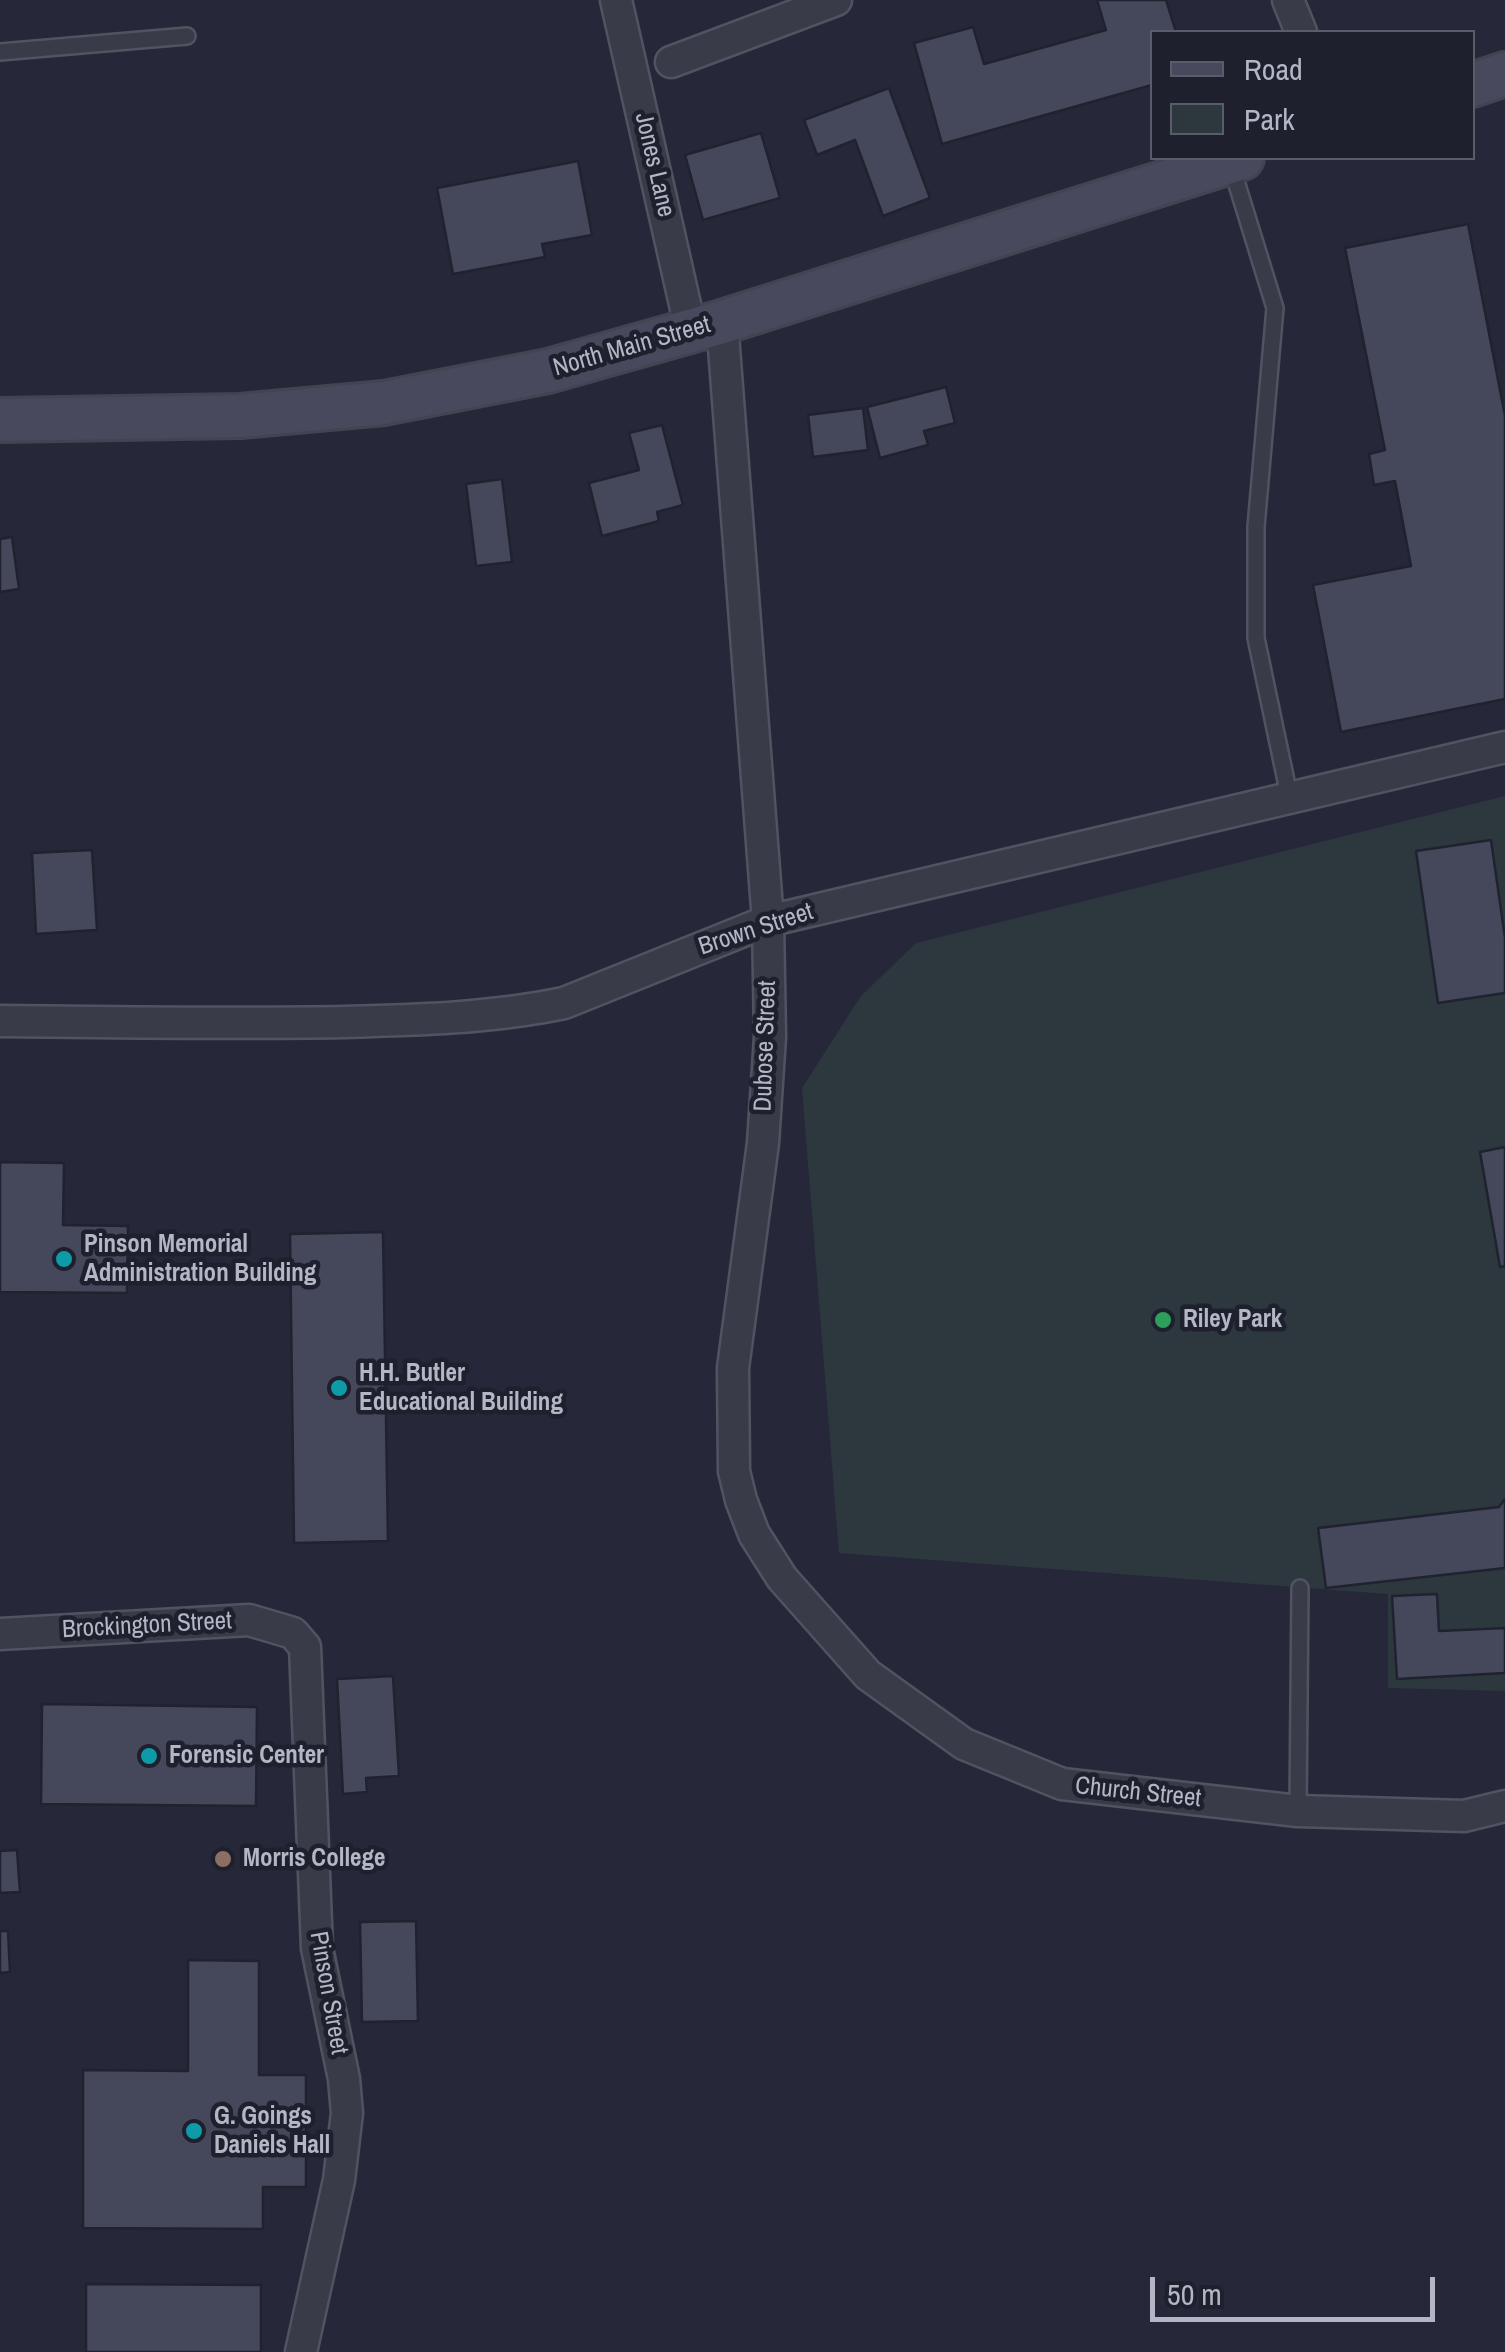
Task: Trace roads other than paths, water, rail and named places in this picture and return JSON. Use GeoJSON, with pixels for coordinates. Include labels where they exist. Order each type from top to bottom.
{"type":"FeatureCollection","features":[{"type":"Feature","properties":{"kind":"main road"},"geometry":{"type":"LineString","coordinates":[[1475,83],[1505,74]]}},
{"type":"Feature","properties":{"kind":"main road","name":"North Main Street"},"geometry":{"type":"LineString","coordinates":[[0,420],[240,416],[384,403],[548,371],[707,326],[1233,160]]}},
{"type":"Feature","properties":{"kind":"street","name":"Jones Lane"},"geometry":{"type":"LineString","coordinates":[[616,0],[707,326]]}},
{"type":"Feature","properties":{"kind":"street"},"geometry":{"type":"LineString","coordinates":[[671,62],[836,0]]}},
{"type":"Feature","properties":{"kind":"street"},"geometry":{"type":"LineString","coordinates":[[1288,0],[1300,30]]}},
{"type":"Feature","properties":{"kind":"street","name":"Dubose Street"},"geometry":{"type":"LineString","coordinates":[[707,326],[768,920],[770,1037],[763,1142],[733,1368],[732,1438],[740,1500],[754,1534],[782,1578]]}},
{"type":"Feature","properties":{"kind":"street","name":"Brown Street"},"geometry":{"type":"LineString","coordinates":[[0,1021],[289,1023],[403,1020],[533,1009],[564,1003],[768,920],[1505,747]]}},
{"type":"Feature","properties":{"kind":"street","name":"Church Street"},"geometry":{"type":"LineString","coordinates":[[782,1578],[868,1676],[964,1744],[1062,1784],[1298,1811],[1464,1816],[1505,1806]]}},
{"type":"Feature","properties":{"kind":"street","name":"Brockington Street"},"geometry":{"type":"LineString","coordinates":[[0,1634],[249,1620],[293,1633]]}},
{"type":"Feature","properties":{"kind":"street","name":"Pinson Street"},"geometry":{"type":"LineString","coordinates":[[293,1633],[306,1648],[316,1948],[344,2079],[347,2113],[339,2180],[300,2352]]}},
{"type":"Feature","properties":{"kind":"lane"},"geometry":{"type":"LineString","coordinates":[[0,52],[187,36]]}},
{"type":"Feature","properties":{"kind":"lane"},"geometry":{"type":"LineString","coordinates":[[1236,160],[1274,308],[1256,527],[1256,638],[1290,800]]}},
{"type":"Feature","properties":{"kind":"lane"},"geometry":{"type":"LineString","coordinates":[[1298,1811],[1300,1588]]}},
{"type":"Feature","properties":{"kind":"place","name":"Pinson Memorial Administration Building"},"geometry":{"type":"Point","coordinates":[64,1259]}},
{"type":"Feature","properties":{"kind":"place","name":"Riley Park"},"geometry":{"type":"Point","coordinates":[1163,1320]}},
{"type":"Feature","properties":{"kind":"place","name":"H.H. Butler Educational Building"},"geometry":{"type":"Point","coordinates":[339,1388]}},
{"type":"Feature","properties":{"kind":"place","name":"Forensic Center"},"geometry":{"type":"Point","coordinates":[149,1756]}},
{"type":"Feature","properties":{"kind":"place","name":"Morris College"},"geometry":{"type":"Point","coordinates":[223,1859]}},
{"type":"Feature","properties":{"kind":"place","name":"G. Goings Daniels Hall"},"geometry":{"type":"Point","coordinates":[194,2131]}}]}
